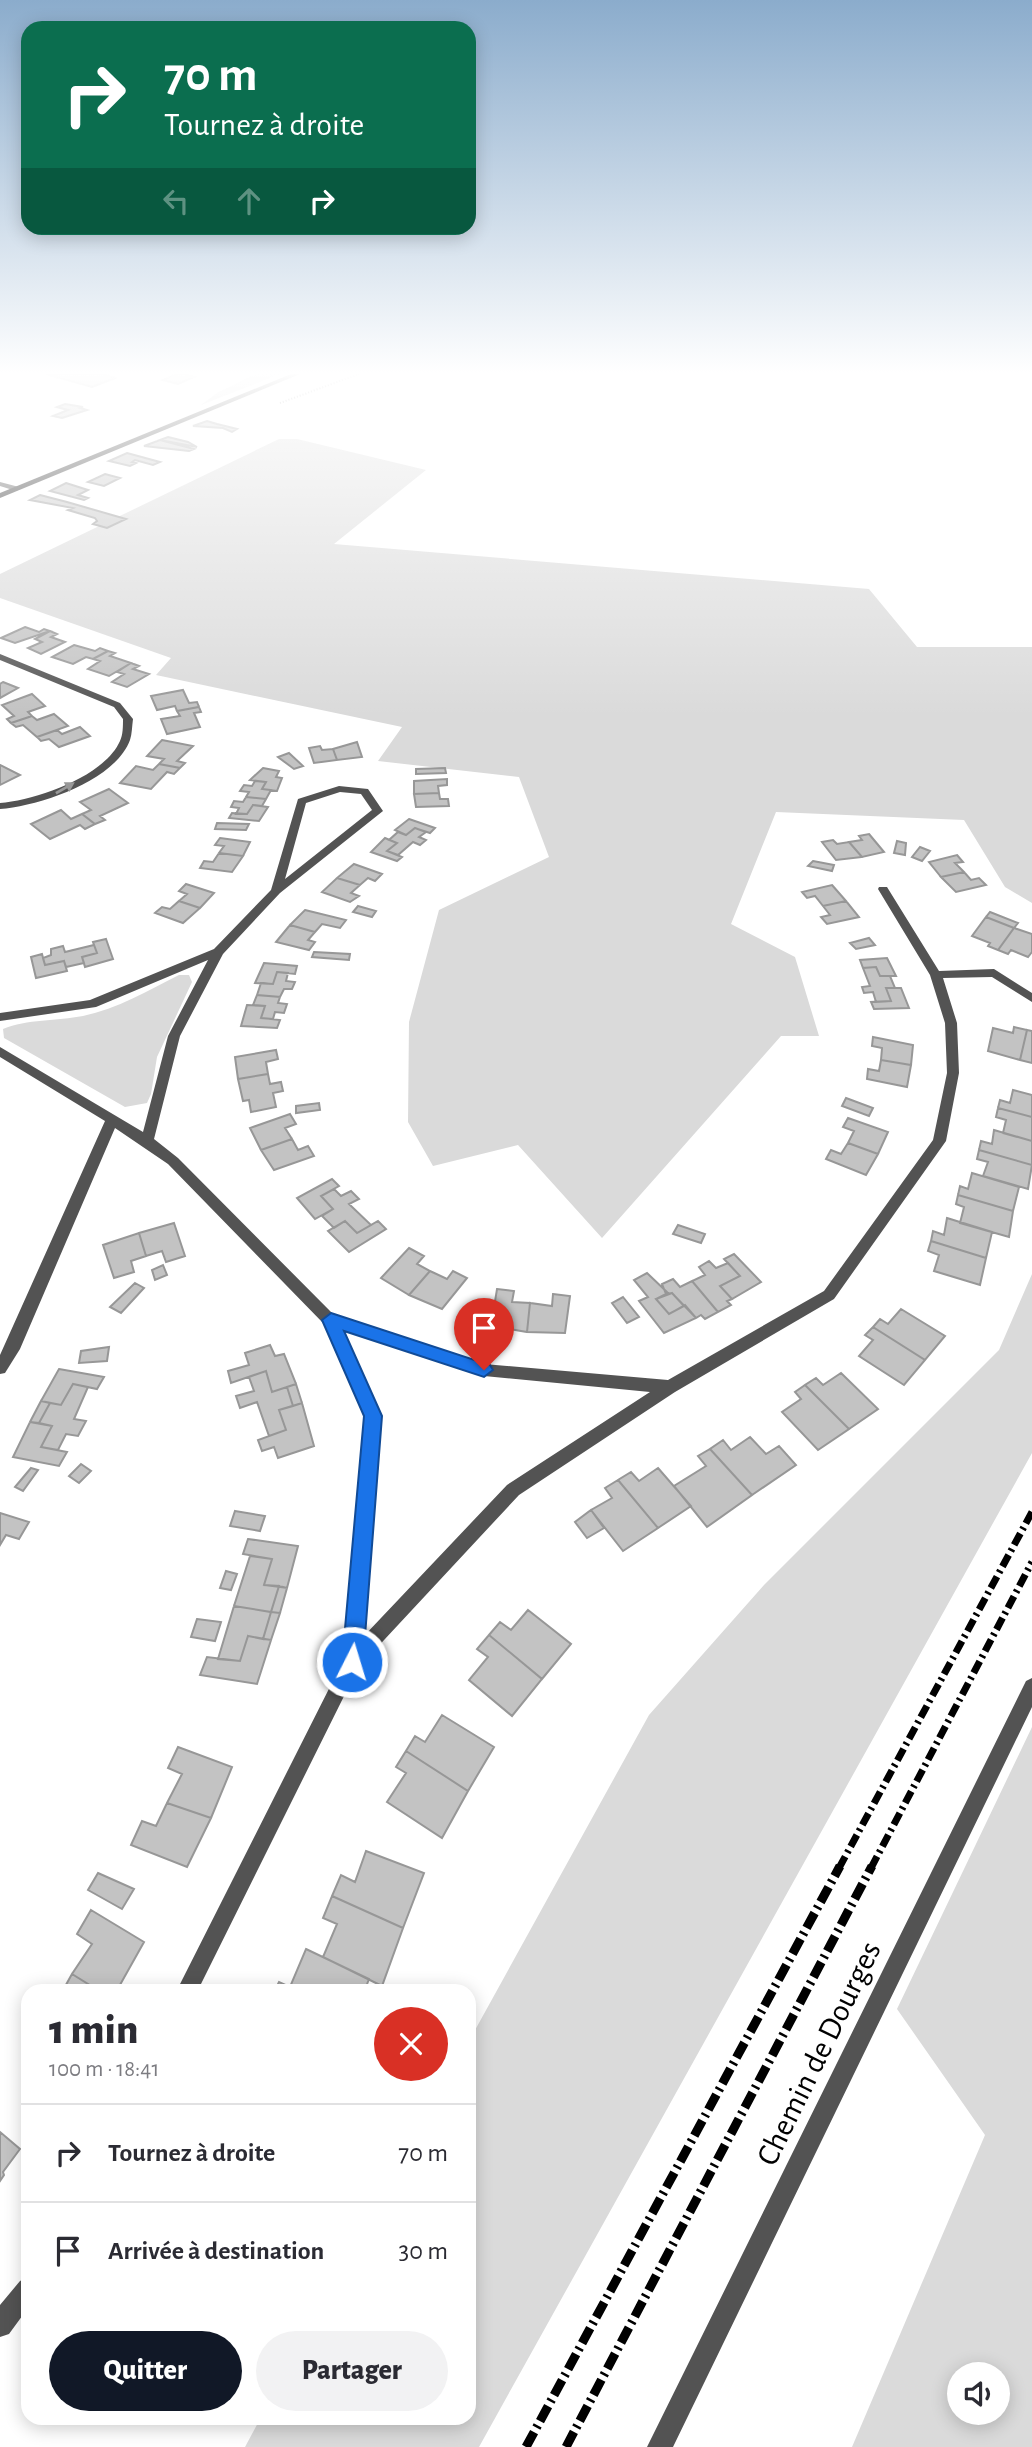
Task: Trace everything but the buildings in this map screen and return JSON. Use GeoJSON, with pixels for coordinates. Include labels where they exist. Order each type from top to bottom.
{"type":"FeatureCollection","features":[{"type":"Feature","properties":{"kind":"main road"},"geometry":{"type":"LineString","coordinates":[[0,496],[16,489]]}},
{"type":"Feature","properties":{"kind":"street"},"geometry":{"type":"LineString","coordinates":[[0,657],[117,705],[128,719],[124,744],[99,769],[50,797],[0,806]]}},
{"type":"Feature","properties":{"kind":"street"},"geometry":{"type":"LineString","coordinates":[[147,1141],[174,1036],[218,952],[276,891],[378,811],[364,791],[339,789],[302,801],[276,891]]}},
{"type":"Feature","properties":{"kind":"street"},"geometry":{"type":"LineString","coordinates":[[190,1984],[352,1662],[513,1490],[670,1387],[829,1295],[939,1141],[953,1073],[951,1023],[936,975],[883,889]]}},
{"type":"Feature","properties":{"kind":"street"},"geometry":{"type":"LineString","coordinates":[[0,1017],[92,1004],[218,952]]}},
{"type":"Feature","properties":{"kind":"street"},"geometry":{"type":"LineString","coordinates":[[936,975],[994,973],[1032,998]]}},
{"type":"Feature","properties":{"kind":"street"},"geometry":{"type":"LineString","coordinates":[[0,1051],[147,1141],[173,1161],[331,1320],[373,1416],[352,1662]]}},
{"type":"Feature","properties":{"kind":"street"},"geometry":{"type":"LineString","coordinates":[[0,1368],[12,1349],[112,1120]]}},
{"type":"Feature","properties":{"kind":"street"},"geometry":{"type":"LineString","coordinates":[[331,1320],[484,1370],[670,1387]]}},
{"type":"Feature","properties":{"kind":"street","name":"Chemin de Dourges"},"geometry":{"type":"LineString","coordinates":[[660,2447],[1032,1687]]}},
{"type":"Feature","properties":{"kind":"street"},"geometry":{"type":"LineString","coordinates":[[0,2325],[21,2298]]}},
{"type":"Feature","properties":{"kind":"shaded area"},"geometry":{"type":"Polygon","coordinates":[[[177,488],[403,488],[334,544],[869,589],[917,647],[1032,647],[1032,903],[1005,887],[964,820],[776,812],[731,924],[795,957],[819,1036],[781,1036],[602,1238],[518,1145],[433,1166],[408,1122],[409,1022],[439,910],[549,857],[519,777],[378,761],[402,727],[156,675],[171,658],[0,598],[0,574],[177,488]]]}},
{"type":"Feature","properties":{"kind":"shaded area"},"geometry":{"type":"Polygon","coordinates":[[[179,975],[189,975],[192,982],[157,1057],[147,1103],[125,1107],[4,1038],[3,1029],[22,1023],[96,1013],[179,975]]]}},
{"type":"Feature","properties":{"kind":"shaded area"},"geometry":{"type":"Polygon","coordinates":[[[1032,1274],[1032,1453],[479,2447],[245,2447],[257,2425],[476,2425],[476,2028],[649,1715],[764,1585],[999,1350],[1032,1274]]]}},
{"type":"Feature","properties":{"kind":"shaded area"},"geometry":{"type":"Polygon","coordinates":[[[1032,1727],[1032,2447],[852,2447],[985,2135],[897,2009],[1032,1727]]]}},
{"type":"Feature","properties":{"kind":"railway"},"geometry":{"type":"LineString","coordinates":[[839,1868],[1032,1512]]}},
{"type":"Feature","properties":{"kind":"railway"},"geometry":{"type":"LineString","coordinates":[[871,1868],[1032,1562]]}},
{"type":"Feature","properties":{"kind":"railway"},"geometry":{"type":"LineString","coordinates":[[526,2447],[840,1866]]}},
{"type":"Feature","properties":{"kind":"railway"},"geometry":{"type":"LineString","coordinates":[[566,2447],[872,1866]]}},
{"type":"Feature","properties":{"kind":"route"},"geometry":{"type":"LineString","coordinates":[[352,1662],[373,1416],[331,1320],[484,1370]]}}]}
